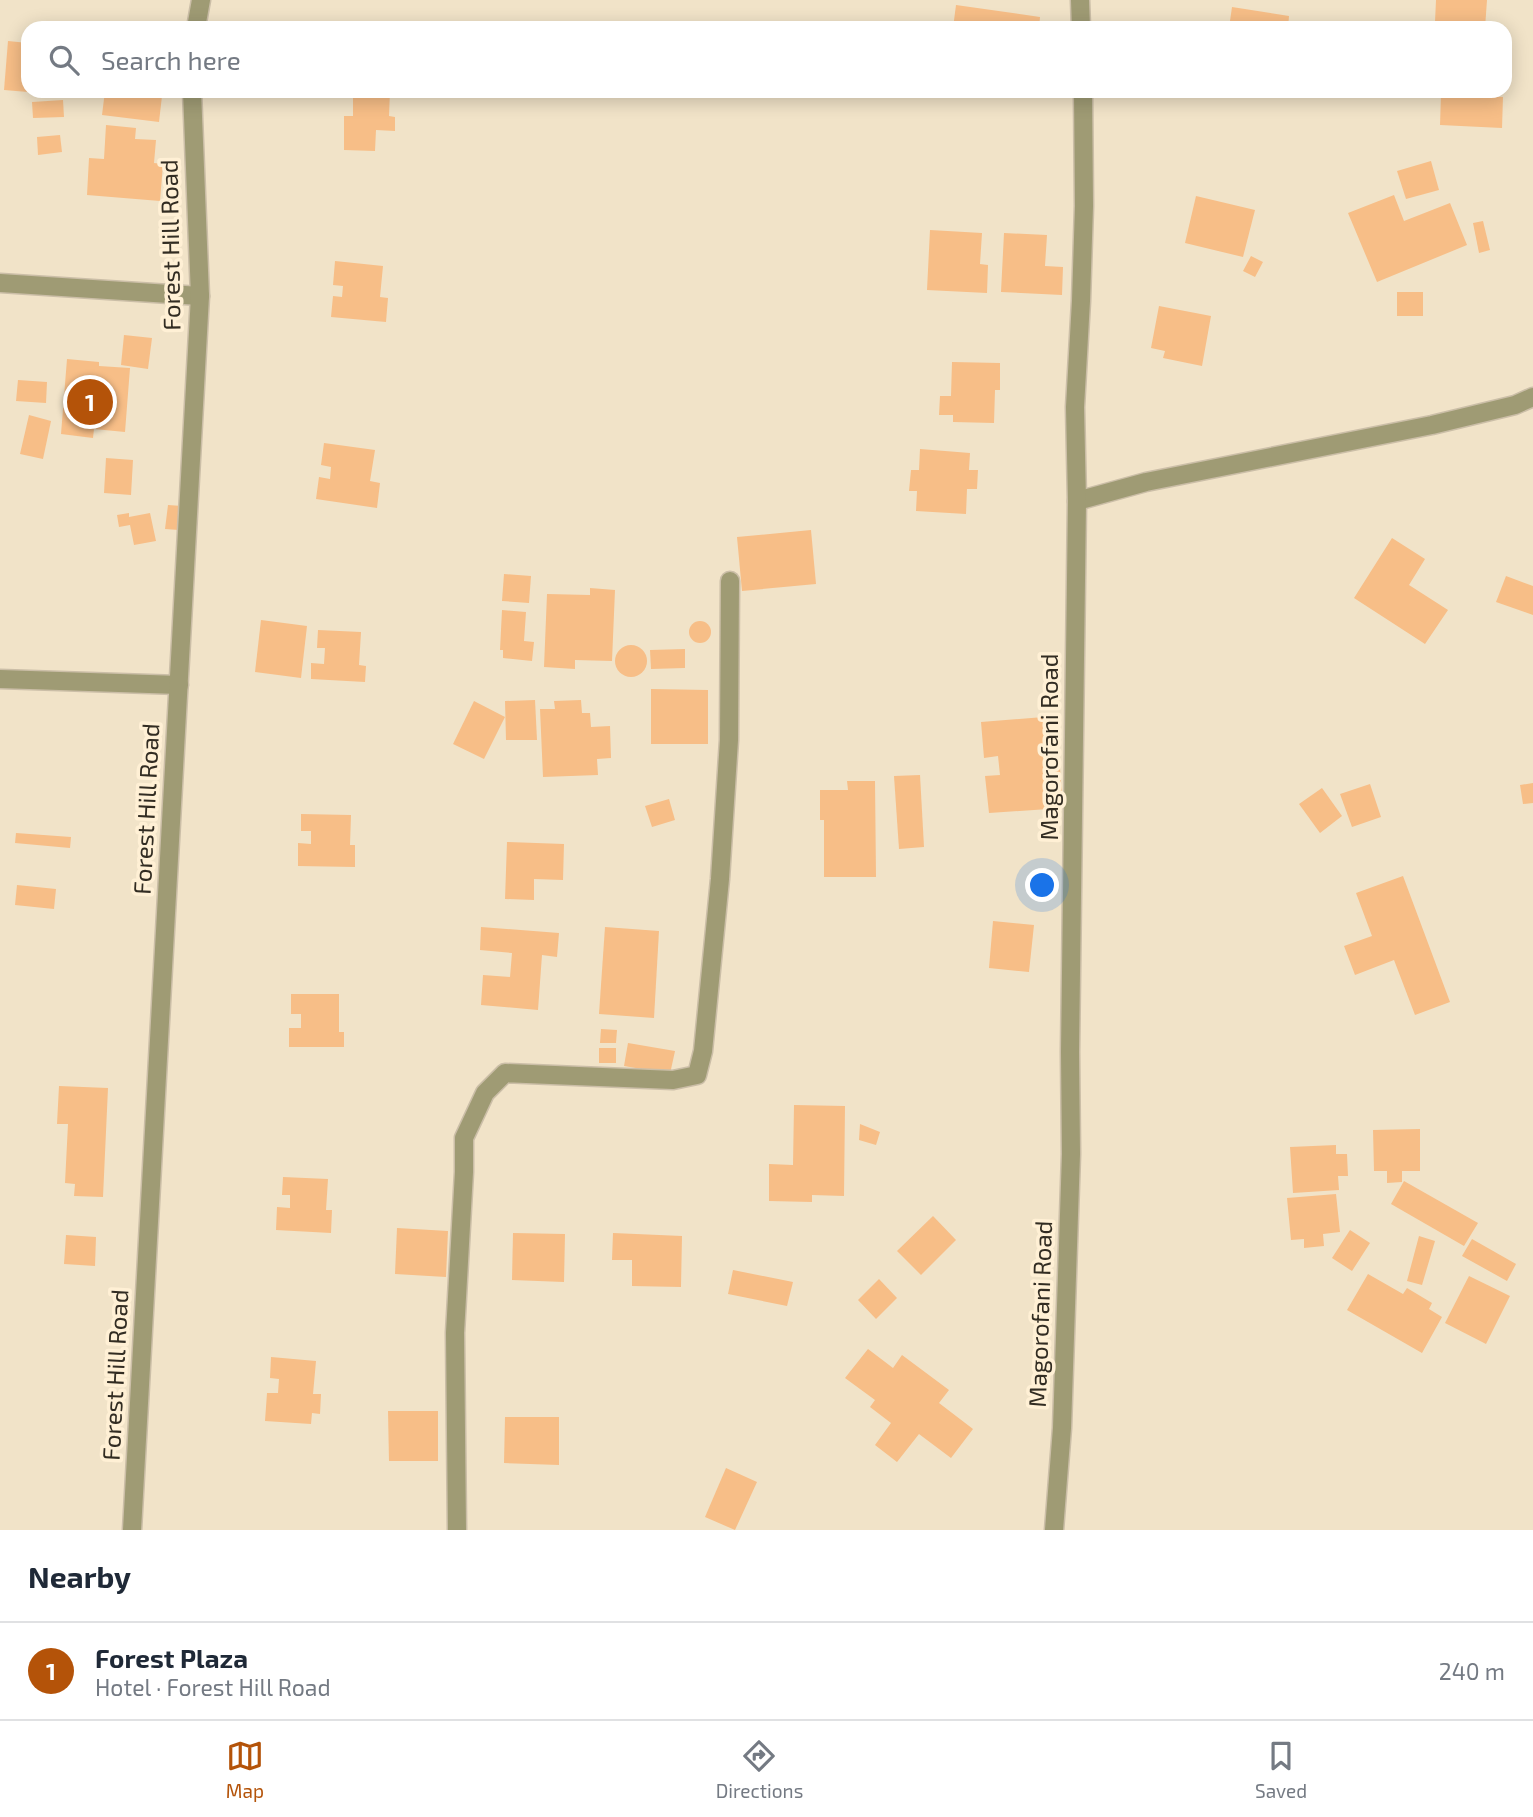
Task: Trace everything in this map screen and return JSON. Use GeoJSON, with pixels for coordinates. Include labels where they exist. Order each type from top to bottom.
{"type":"FeatureCollection","features":[{"type":"Feature","properties":{"kind":"street"},"geometry":{"type":"LineString","coordinates":[[197,21],[201,0]]}},
{"type":"Feature","properties":{"kind":"street"},"geometry":{"type":"LineString","coordinates":[[1080,0],[1081,21]]}},
{"type":"Feature","properties":{"kind":"street","name":"Forest Hill Road"},"geometry":{"type":"LineString","coordinates":[[132,1530],[200,296],[192,98]]}},
{"type":"Feature","properties":{"kind":"street","name":"Magorofani Road"},"geometry":{"type":"LineString","coordinates":[[1054,1530],[1062,1428],[1071,1154],[1077,501],[1075,407],[1084,220],[1083,98]]}},
{"type":"Feature","properties":{"kind":"street"},"geometry":{"type":"LineString","coordinates":[[0,283],[200,296]]}},
{"type":"Feature","properties":{"kind":"street"},"geometry":{"type":"LineString","coordinates":[[1077,501],[1146,482],[1432,425],[1515,405],[1533,397]]}},
{"type":"Feature","properties":{"kind":"street"},"geometry":{"type":"LineString","coordinates":[[457,1530],[455,1333],[464,1138],[485,1093],[505,1073],[673,1080],[697,1075],[703,1051],[722,851],[729,740],[730,581]]}},
{"type":"Feature","properties":{"kind":"street"},"geometry":{"type":"LineString","coordinates":[[0,679],[179,685]]}},
{"type":"Feature","properties":{"kind":"building"},"geometry":{"type":"Polygon","coordinates":[[[1436,0],[1487,0],[1486,21],[1435,21],[1436,0]]]}},
{"type":"Feature","properties":{"kind":"building"},"geometry":{"type":"Polygon","coordinates":[[[956,5],[1040,17],[1040,21],[954,21],[956,5]]]}},
{"type":"Feature","properties":{"kind":"building"},"geometry":{"type":"Polygon","coordinates":[[[1232,7],[1289,16],[1289,21],[1230,21],[1232,7]]]}},
{"type":"Feature","properties":{"kind":"building"},"geometry":{"type":"Polygon","coordinates":[[[8,41],[21,42],[21,91],[4,90],[8,41]]]}},
{"type":"Feature","properties":{"kind":"building"},"geometry":{"type":"Polygon","coordinates":[[[104,98],[162,98],[159,122],[102,115],[104,98]]]}},
{"type":"Feature","properties":{"kind":"building"},"geometry":{"type":"Polygon","coordinates":[[[353,98],[390,98],[389,116],[395,117],[395,131],[376,130],[375,151],[344,150],[344,116],[353,116],[353,98]]]}},
{"type":"Feature","properties":{"kind":"building"},"geometry":{"type":"Polygon","coordinates":[[[1441,98],[1503,98],[1502,128],[1440,125],[1441,98]]]}},
{"type":"Feature","properties":{"kind":"building"},"geometry":{"type":"Polygon","coordinates":[[[63,100],[64,117],[33,118],[32,102],[63,100]]]}},
{"type":"Feature","properties":{"kind":"building"},"geometry":{"type":"Polygon","coordinates":[[[106,125],[136,128],[135,139],[156,140],[154,163],[163,164],[160,201],[87,195],[89,158],[104,159],[106,125]]]}},
{"type":"Feature","properties":{"kind":"building"},"geometry":{"type":"Polygon","coordinates":[[[60,135],[62,152],[38,155],[37,137],[60,135]]]}},
{"type":"Feature","properties":{"kind":"building"},"geometry":{"type":"Polygon","coordinates":[[[1431,161],[1439,190],[1406,199],[1397,171],[1431,161]]]}},
{"type":"Feature","properties":{"kind":"building"},"geometry":{"type":"Polygon","coordinates":[[[1394,195],[1404,221],[1450,203],[1467,245],[1377,282],[1348,213],[1394,195]]]}},
{"type":"Feature","properties":{"kind":"building"},"geometry":{"type":"Polygon","coordinates":[[[1196,196],[1255,210],[1243,257],[1185,243],[1196,196]]]}},
{"type":"Feature","properties":{"kind":"building"},"geometry":{"type":"Polygon","coordinates":[[[1483,221],[1490,250],[1479,253],[1473,223],[1483,221]]]}},
{"type":"Feature","properties":{"kind":"building"},"geometry":{"type":"Polygon","coordinates":[[[930,230],[982,233],[980,264],[988,265],[987,293],[927,290],[930,230]]]}},
{"type":"Feature","properties":{"kind":"building"},"geometry":{"type":"Polygon","coordinates":[[[1004,233],[1047,235],[1045,266],[1063,267],[1062,295],[1001,292],[1004,233]]]}},
{"type":"Feature","properties":{"kind":"building"},"geometry":{"type":"Polygon","coordinates":[[[1251,256],[1263,262],[1255,277],[1243,271],[1251,256]]]}},
{"type":"Feature","properties":{"kind":"building"},"geometry":{"type":"Polygon","coordinates":[[[335,261],[383,266],[380,297],[388,298],[386,322],[331,317],[333,296],[342,297],[343,286],[333,285],[335,261]]]}},
{"type":"Feature","properties":{"kind":"building"},"geometry":{"type":"Polygon","coordinates":[[[1397,292],[1423,292],[1423,316],[1397,316],[1397,292]]]}},
{"type":"Feature","properties":{"kind":"building"},"geometry":{"type":"Polygon","coordinates":[[[1159,306],[1211,316],[1202,366],[1163,358],[1165,351],[1151,348],[1159,306]]]}},
{"type":"Feature","properties":{"kind":"building"},"geometry":{"type":"Polygon","coordinates":[[[124,335],[152,338],[148,369],[121,365],[124,335]]]}},
{"type":"Feature","properties":{"kind":"building"},"geometry":{"type":"Polygon","coordinates":[[[67,359],[99,362],[99,366],[130,368],[125,432],[94,429],[93,438],[61,434],[67,359]]]}},
{"type":"Feature","properties":{"kind":"building"},"geometry":{"type":"Polygon","coordinates":[[[952,362],[1000,363],[1000,390],[995,390],[994,423],[953,422],[953,415],[939,415],[940,396],[951,396],[952,362]]]}},
{"type":"Feature","properties":{"kind":"building"},"geometry":{"type":"Polygon","coordinates":[[[18,380],[47,382],[46,403],[16,401],[18,380]]]}},
{"type":"Feature","properties":{"kind":"building"},"geometry":{"type":"Polygon","coordinates":[[[29,415],[51,421],[43,459],[20,454],[29,415]]]}},
{"type":"Feature","properties":{"kind":"building"},"geometry":{"type":"Polygon","coordinates":[[[324,443],[375,450],[370,481],[380,483],[377,508],[316,499],[319,477],[330,479],[331,467],[321,465],[324,443]]]}},
{"type":"Feature","properties":{"kind":"building"},"geometry":{"type":"Polygon","coordinates":[[[920,449],[970,453],[969,470],[978,470],[977,489],[967,489],[966,514],[916,511],[917,491],[909,491],[911,470],[919,470],[920,449]]]}},
{"type":"Feature","properties":{"kind":"building"},"geometry":{"type":"Polygon","coordinates":[[[106,458],[133,460],[131,495],[104,493],[106,458]]]}},
{"type":"Feature","properties":{"kind":"building"},"geometry":{"type":"Polygon","coordinates":[[[168,505],[182,506],[179,530],[165,529],[168,505]]]}},
{"type":"Feature","properties":{"kind":"building"},"geometry":{"type":"Polygon","coordinates":[[[129,513],[129,517],[150,513],[156,541],[134,545],[130,525],[119,527],[117,515],[129,513]]]}},
{"type":"Feature","properties":{"kind":"building"},"geometry":{"type":"Polygon","coordinates":[[[811,530],[816,584],[742,591],[737,537],[811,530]]]}},
{"type":"Feature","properties":{"kind":"building"},"geometry":{"type":"Polygon","coordinates":[[[1392,538],[1425,559],[1409,585],[1448,610],[1425,644],[1354,598],[1392,538]]]}},
{"type":"Feature","properties":{"kind":"building"},"geometry":{"type":"Polygon","coordinates":[[[504,574],[531,576],[529,603],[502,601],[504,574]]]}},
{"type":"Feature","properties":{"kind":"building"},"geometry":{"type":"Polygon","coordinates":[[[1506,576],[1533,586],[1533,615],[1496,602],[1506,576]]]}},
{"type":"Feature","properties":{"kind":"building"},"geometry":{"type":"Polygon","coordinates":[[[590,588],[615,590],[612,661],[575,660],[575,669],[544,667],[547,594],[590,595],[590,588]]]}},
{"type":"Feature","properties":{"kind":"building"},"geometry":{"type":"Polygon","coordinates":[[[502,610],[526,612],[524,641],[534,642],[532,661],[503,658],[503,650],[500,650],[502,610]]]}},
{"type":"Feature","properties":{"kind":"building"},"geometry":{"type":"Polygon","coordinates":[[[261,620],[307,626],[301,678],[255,672],[261,620]]]}},
{"type":"Feature","properties":{"kind":"building"},"geometry":{"type":"Polygon","coordinates":[[[700,621],[710,628],[711,632],[704,642],[700,643],[690,636],[689,632],[696,622],[700,621]]]}},
{"type":"Feature","properties":{"kind":"building"},"geometry":{"type":"Polygon","coordinates":[[[318,630],[361,632],[359,665],[366,666],[365,682],[311,679],[311,663],[324,664],[325,648],[317,648],[318,630]]]}},
{"type":"Feature","properties":{"kind":"building"},"geometry":{"type":"Polygon","coordinates":[[[631,645],[642,650],[647,661],[642,672],[631,677],[620,672],[615,661],[620,650],[631,645]]]}},
{"type":"Feature","properties":{"kind":"building"},"geometry":{"type":"Polygon","coordinates":[[[685,649],[685,668],[651,669],[650,650],[685,649]]]}},
{"type":"Feature","properties":{"kind":"building"},"geometry":{"type":"Polygon","coordinates":[[[651,689],[708,690],[708,744],[651,744],[651,689]]]}},
{"type":"Feature","properties":{"kind":"building"},"geometry":{"type":"Polygon","coordinates":[[[535,700],[537,740],[506,740],[505,701],[535,700]]]}},
{"type":"Feature","properties":{"kind":"building"},"geometry":{"type":"Polygon","coordinates":[[[581,700],[582,713],[590,713],[591,727],[610,726],[611,758],[597,759],[598,775],[543,777],[540,709],[555,709],[554,701],[581,700]]]}},
{"type":"Feature","properties":{"kind":"building"},"geometry":{"type":"Polygon","coordinates":[[[474,701],[505,717],[484,759],[453,744],[474,701]]]}},
{"type":"Feature","properties":{"kind":"building"},"geometry":{"type":"Polygon","coordinates":[[[1056,716],[1063,808],[989,813],[985,776],[1000,775],[998,756],[984,758],[981,722],[1056,716]]]}},
{"type":"Feature","properties":{"kind":"building"},"geometry":{"type":"Polygon","coordinates":[[[920,775],[924,847],[899,849],[894,776],[920,775]]]}},
{"type":"Feature","properties":{"kind":"building"},"geometry":{"type":"Polygon","coordinates":[[[847,781],[875,781],[876,877],[824,877],[824,820],[820,820],[820,790],[848,790],[847,781]]]}},
{"type":"Feature","properties":{"kind":"building"},"geometry":{"type":"Polygon","coordinates":[[[1533,783],[1533,803],[1523,804],[1520,785],[1533,783]]]}},
{"type":"Feature","properties":{"kind":"building"},"geometry":{"type":"Polygon","coordinates":[[[1370,784],[1381,817],[1352,827],[1340,794],[1370,784]]]}},
{"type":"Feature","properties":{"kind":"building"},"geometry":{"type":"Polygon","coordinates":[[[1322,788],[1342,816],[1320,833],[1299,804],[1322,788]]]}},
{"type":"Feature","properties":{"kind":"building"},"geometry":{"type":"Polygon","coordinates":[[[669,799],[675,820],[652,827],[645,806],[669,799]]]}},
{"type":"Feature","properties":{"kind":"building"},"geometry":{"type":"Polygon","coordinates":[[[301,814],[351,815],[350,845],[355,845],[355,867],[298,866],[298,843],[311,844],[311,831],[301,831],[301,814]]]}},
{"type":"Feature","properties":{"kind":"building"},"geometry":{"type":"Polygon","coordinates":[[[16,833],[71,837],[70,848],[15,843],[16,833]]]}},
{"type":"Feature","properties":{"kind":"building"},"geometry":{"type":"Polygon","coordinates":[[[507,842],[564,844],[563,880],[534,879],[534,900],[505,899],[507,842]]]}},
{"type":"Feature","properties":{"kind":"building"},"geometry":{"type":"Polygon","coordinates":[[[1403,876],[1450,1002],[1415,1015],[1394,960],[1355,975],[1344,946],[1372,936],[1356,893],[1403,876]]]}},
{"type":"Feature","properties":{"kind":"building"},"geometry":{"type":"Polygon","coordinates":[[[17,885],[56,889],[54,909],[15,905],[17,885]]]}},
{"type":"Feature","properties":{"kind":"building"},"geometry":{"type":"Polygon","coordinates":[[[993,921],[1034,925],[1029,972],[989,968],[993,921]]]}},
{"type":"Feature","properties":{"kind":"building"},"geometry":{"type":"Polygon","coordinates":[[[481,927],[559,933],[557,957],[542,955],[538,1010],[481,1005],[483,975],[510,977],[512,953],[480,950],[481,927]]]}},
{"type":"Feature","properties":{"kind":"building"},"geometry":{"type":"Polygon","coordinates":[[[605,927],[659,931],[654,1018],[599,1014],[605,927]]]}},
{"type":"Feature","properties":{"kind":"building"},"geometry":{"type":"Polygon","coordinates":[[[291,994],[339,994],[339,1032],[344,1032],[344,1047],[289,1047],[289,1028],[301,1028],[301,1014],[291,1014],[291,994]]]}},
{"type":"Feature","properties":{"kind":"building"},"geometry":{"type":"Polygon","coordinates":[[[601,1029],[617,1030],[616,1043],[600,1043],[601,1029]]]}},
{"type":"Feature","properties":{"kind":"building"},"geometry":{"type":"Polygon","coordinates":[[[628,1043],[675,1051],[670,1074],[624,1066],[628,1043]]]}},
{"type":"Feature","properties":{"kind":"building"},"geometry":{"type":"Polygon","coordinates":[[[599,1048],[616,1048],[616,1063],[599,1063],[599,1048]]]}},
{"type":"Feature","properties":{"kind":"building"},"geometry":{"type":"Polygon","coordinates":[[[59,1086],[108,1088],[103,1197],[74,1196],[75,1184],[65,1183],[68,1124],[57,1124],[59,1086]]]}},
{"type":"Feature","properties":{"kind":"building"},"geometry":{"type":"Polygon","coordinates":[[[794,1105],[845,1106],[844,1196],[812,1195],[812,1202],[769,1201],[769,1164],[793,1165],[794,1105]]]}},
{"type":"Feature","properties":{"kind":"building"},"geometry":{"type":"Polygon","coordinates":[[[860,1124],[880,1132],[876,1145],[859,1140],[860,1124]]]}},
{"type":"Feature","properties":{"kind":"building"},"geometry":{"type":"Polygon","coordinates":[[[1420,1129],[1420,1171],[1402,1171],[1402,1182],[1387,1183],[1387,1171],[1374,1171],[1373,1130],[1420,1129]]]}},
{"type":"Feature","properties":{"kind":"building"},"geometry":{"type":"Polygon","coordinates":[[[1336,1145],[1336,1154],[1347,1154],[1348,1176],[1338,1176],[1339,1190],[1293,1193],[1290,1147],[1336,1145]]]}},
{"type":"Feature","properties":{"kind":"building"},"geometry":{"type":"Polygon","coordinates":[[[283,1177],[328,1179],[326,1210],[332,1210],[331,1233],[276,1230],[277,1207],[290,1208],[290,1195],[282,1195],[283,1177]]]}},
{"type":"Feature","properties":{"kind":"building"},"geometry":{"type":"Polygon","coordinates":[[[1404,1181],[1478,1223],[1464,1246],[1391,1204],[1404,1181]]]}},
{"type":"Feature","properties":{"kind":"building"},"geometry":{"type":"Polygon","coordinates":[[[1336,1194],[1340,1232],[1323,1234],[1324,1246],[1304,1248],[1304,1239],[1291,1240],[1287,1198],[1336,1194]]]}},
{"type":"Feature","properties":{"kind":"building"},"geometry":{"type":"Polygon","coordinates":[[[933,1216],[956,1240],[921,1275],[897,1251],[933,1216]]]}},
{"type":"Feature","properties":{"kind":"building"},"geometry":{"type":"Polygon","coordinates":[[[397,1228],[448,1231],[446,1277],[395,1274],[397,1228]]]}},
{"type":"Feature","properties":{"kind":"building"},"geometry":{"type":"Polygon","coordinates":[[[1350,1230],[1370,1243],[1352,1271],[1332,1258],[1350,1230]]]}},
{"type":"Feature","properties":{"kind":"building"},"geometry":{"type":"Polygon","coordinates":[[[513,1233],[565,1234],[564,1282],[512,1280],[513,1233]]]}},
{"type":"Feature","properties":{"kind":"building"},"geometry":{"type":"Polygon","coordinates":[[[613,1233],[682,1236],[681,1287],[632,1286],[632,1260],[612,1260],[613,1233]]]}},
{"type":"Feature","properties":{"kind":"building"},"geometry":{"type":"Polygon","coordinates":[[[66,1235],[96,1237],[95,1266],[64,1264],[66,1235]]]}},
{"type":"Feature","properties":{"kind":"building"},"geometry":{"type":"Polygon","coordinates":[[[1419,1236],[1435,1241],[1422,1285],[1407,1281],[1419,1236]]]}},
{"type":"Feature","properties":{"kind":"building"},"geometry":{"type":"Polygon","coordinates":[[[1472,1239],[1516,1264],[1507,1281],[1462,1256],[1472,1239]]]}},
{"type":"Feature","properties":{"kind":"building"},"geometry":{"type":"Polygon","coordinates":[[[733,1270],[793,1282],[787,1306],[728,1294],[733,1270]]]}},
{"type":"Feature","properties":{"kind":"building"},"geometry":{"type":"Polygon","coordinates":[[[1368,1274],[1403,1294],[1407,1288],[1432,1303],[1429,1309],[1442,1317],[1422,1353],[1347,1310],[1368,1274]]]}},
{"type":"Feature","properties":{"kind":"building"},"geometry":{"type":"Polygon","coordinates":[[[1469,1276],[1510,1296],[1486,1344],[1445,1323],[1469,1276]]]}},
{"type":"Feature","properties":{"kind":"building"},"geometry":{"type":"Polygon","coordinates":[[[879,1279],[897,1298],[876,1319],[858,1300],[879,1279]]]}},
{"type":"Feature","properties":{"kind":"building"},"geometry":{"type":"Polygon","coordinates":[[[868,1349],[893,1368],[902,1355],[949,1390],[939,1403],[973,1429],[951,1458],[919,1434],[897,1462],[875,1445],[891,1423],[870,1407],[875,1400],[845,1378],[868,1349]]]}},
{"type":"Feature","properties":{"kind":"building"},"geometry":{"type":"Polygon","coordinates":[[[271,1357],[316,1361],[313,1394],[321,1394],[320,1414],[312,1413],[311,1424],[265,1421],[267,1393],[278,1393],[279,1379],[270,1378],[271,1357]]]}},
{"type":"Feature","properties":{"kind":"building"},"geometry":{"type":"Polygon","coordinates":[[[388,1411],[438,1411],[438,1461],[389,1461],[388,1411]]]}},
{"type":"Feature","properties":{"kind":"building"},"geometry":{"type":"Polygon","coordinates":[[[505,1417],[559,1417],[559,1465],[504,1463],[505,1417]]]}},
{"type":"Feature","properties":{"kind":"building"},"geometry":{"type":"Polygon","coordinates":[[[726,1468],[757,1482],[735,1530],[705,1517],[726,1468]]]}},
{"type":"Feature","properties":{"kind":"place","name":"Forest Plaza"},"geometry":{"type":"Point","coordinates":[90,402]}}]}
